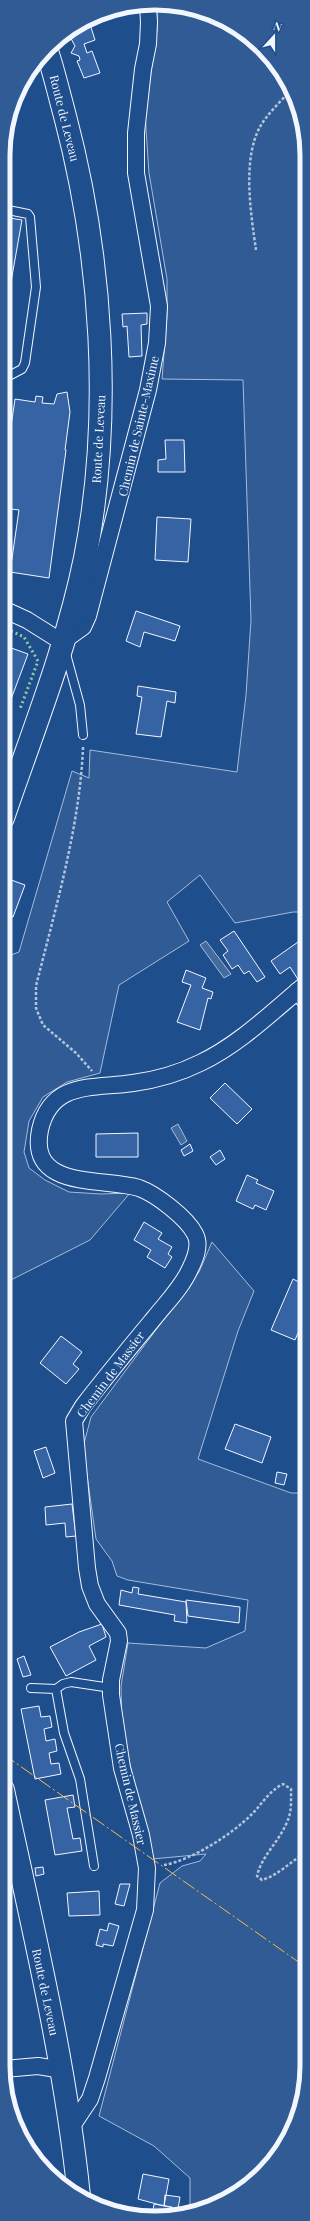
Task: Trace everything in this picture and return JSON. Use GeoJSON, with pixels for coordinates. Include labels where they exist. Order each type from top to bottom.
{"type":"FeatureCollection","features":[{"type":"Feature","properties":{"kind":"street","name":"Chemin de Sainte-Maxime"},"geometry":{"type":"LineString","coordinates":[[62,642],[83,627],[88,616],[146,397],[157,343],[159,306],[136,173],[136,133],[143,69],[148,44],[148,10]]}},
{"type":"Feature","properties":{"kind":"street","name":"Route de Leveau"},"geometry":{"type":"LineString","coordinates":[[10,797],[62,642],[84,560],[97,476],[101,399],[100,346],[87,226],[79,175],[48,56]]}},
{"type":"Feature","properties":{"kind":"street"},"geometry":{"type":"LineString","coordinates":[[10,612],[27,620],[62,642]]}},
{"type":"Feature","properties":{"kind":"street","name":"Chemin de Massier"},"geometry":{"type":"LineString","coordinates":[[72,2126],[90,2099],[97,2078],[145,1910],[147,1868],[141,1835],[122,1768],[111,1688],[120,1641],[118,1633],[97,1604],[90,1586],[74,1421],[83,1406],[186,1276],[196,1254],[198,1244],[196,1234],[188,1224],[151,1194],[124,1185],[76,1180],[48,1166],[41,1158],[39,1144],[40,1130],[46,1113],[52,1103],[71,1092],[104,1085],[133,1083],[167,1075],[200,1063],[233,1043],[300,996]]}},
{"type":"Feature","properties":{"kind":"street","name":"Route de Leveau"},"geometry":{"type":"LineString","coordinates":[[10,1823],[63,2070],[72,2126],[78,2190]]}},
{"type":"Feature","properties":{"kind":"street"},"geometry":{"type":"LineString","coordinates":[[10,2068],[38,2066],[63,2070]]}},
{"type":"Feature","properties":{"kind":"lane"},"geometry":{"type":"LineString","coordinates":[[10,210],[28,214],[30,217],[36,287],[25,363],[22,369],[10,376]]}},
{"type":"Feature","properties":{"kind":"lane"},"geometry":{"type":"LineString","coordinates":[[62,642],[80,705],[83,735]]}},
{"type":"Feature","properties":{"kind":"lane"},"geometry":{"type":"LineString","coordinates":[[31,1688],[56,1689],[63,1684],[71,1682],[111,1688]]}},
{"type":"Feature","properties":{"kind":"lane"},"geometry":{"type":"LineString","coordinates":[[56,1689],[64,1733],[80,1779],[94,1866]]}},
{"type":"Feature","properties":{"kind":"path"},"geometry":{"type":"LineString","coordinates":[[256,250],[251,213],[251,162],[254,142],[260,126],[287,96]]}},
{"type":"Feature","properties":{"kind":"path"},"geometry":{"type":"LineString","coordinates":[[83,735],[82,765],[67,863],[36,986],[36,1008],[43,1025],[76,1052],[104,1085]]}},
{"type":"Feature","properties":{"kind":"path"},"geometry":{"type":"LineString","coordinates":[[147,1868],[174,1863],[213,1844],[251,1815],[274,1789],[283,1784],[291,1789],[291,1812],[288,1822],[259,1867],[257,1876],[262,1880],[273,1877],[291,1861],[300,1856]]}},
{"type":"Feature","properties":{"kind":"shaded area"},"geometry":{"type":"Polygon","coordinates":[[[157,10],[174,11],[202,18],[228,29],[254,49],[254,56],[261,56],[276,74],[285,91],[295,117],[299,136],[300,912],[235,923],[200,875],[167,902],[189,941],[119,985],[100,1073],[67,1082],[43,1097],[29,1121],[24,1152],[29,1168],[45,1180],[69,1192],[101,1194],[130,1193],[90,1240],[10,1280],[10,955],[19,952],[72,771],[89,778],[90,750],[237,772],[246,695],[251,620],[243,380],[162,379],[167,316],[167,279],[149,173],[145,114],[157,31],[157,10]]]}},
{"type":"Feature","properties":{"kind":"shaded area"},"geometry":{"type":"Polygon","coordinates":[[[206,941],[231,974],[224,978],[200,945],[206,941]]]}},
{"type":"Feature","properties":{"kind":"shaded area"},"geometry":{"type":"Polygon","coordinates":[[[178,1124],[187,1141],[181,1145],[171,1128],[178,1124]]]}},
{"type":"Feature","properties":{"kind":"shaded area"},"geometry":{"type":"Polygon","coordinates":[[[212,1242],[254,1291],[238,1331],[198,1459],[291,1493],[300,1493],[300,2075],[295,2104],[289,2121],[276,2147],[264,2162],[251,2175],[228,2192],[190,2207],[190,2178],[154,2146],[99,2116],[160,1883],[182,1866],[200,1861],[206,1854],[152,1859],[122,1730],[121,1686],[128,1643],[206,1648],[245,1631],[248,1600],[128,1580],[117,1576],[112,1561],[96,1539],[83,1447],[91,1417],[199,1272],[212,1242]]]}},
{"type":"Feature","properties":{"kind":"building"},"geometry":{"type":"Polygon","coordinates":[[[90,25],[95,40],[84,44],[87,53],[92,51],[100,73],[84,78],[77,61],[80,60],[79,56],[71,53],[75,46],[70,37],[90,25]]]}},
{"type":"Feature","properties":{"kind":"building"},"geometry":{"type":"Polygon","coordinates":[[[10,218],[22,220],[10,288],[10,218]]]}},
{"type":"Feature","properties":{"kind":"building"},"geometry":{"type":"Polygon","coordinates":[[[147,313],[147,324],[141,325],[142,356],[129,357],[127,326],[123,327],[122,314],[147,313]]]}},
{"type":"Feature","properties":{"kind":"building"},"geometry":{"type":"Polygon","coordinates":[[[67,392],[70,412],[49,578],[10,572],[19,510],[10,509],[10,433],[15,399],[35,402],[36,396],[43,397],[42,403],[54,404],[57,394],[67,392]]]}},
{"type":"Feature","properties":{"kind":"building"},"geometry":{"type":"Polygon","coordinates":[[[165,440],[184,440],[185,472],[158,472],[158,460],[166,459],[165,440]]]}},
{"type":"Feature","properties":{"kind":"building"},"geometry":{"type":"Polygon","coordinates":[[[157,517],[191,519],[188,562],[155,560],[157,517]]]}},
{"type":"Feature","properties":{"kind":"building"},"geometry":{"type":"Polygon","coordinates":[[[136,611],[180,626],[175,641],[144,632],[140,647],[126,641],[136,611]]]}},
{"type":"Feature","properties":{"kind":"building"},"geometry":{"type":"Polygon","coordinates":[[[10,648],[28,654],[10,702],[10,648]]]}},
{"type":"Feature","properties":{"kind":"building"},"geometry":{"type":"Polygon","coordinates":[[[138,686],[176,692],[175,703],[167,701],[161,737],[136,734],[142,697],[137,696],[138,686]]]}},
{"type":"Feature","properties":{"kind":"building"},"geometry":{"type":"Polygon","coordinates":[[[10,880],[25,885],[13,917],[10,916],[10,880]]]}},
{"type":"Feature","properties":{"kind":"building"},"geometry":{"type":"Polygon","coordinates":[[[234,931],[265,977],[257,982],[249,971],[244,974],[238,965],[232,969],[223,955],[228,951],[220,940],[234,931]]]}},
{"type":"Feature","properties":{"kind":"building"},"geometry":{"type":"Polygon","coordinates":[[[298,942],[300,945],[300,980],[299,981],[290,967],[280,974],[271,961],[298,942]]]}},
{"type":"Feature","properties":{"kind":"building"},"geometry":{"type":"Polygon","coordinates":[[[186,970],[206,978],[202,988],[213,992],[211,999],[208,998],[200,1030],[177,1022],[191,985],[182,982],[186,970]]]}},
{"type":"Feature","properties":{"kind":"building"},"geometry":{"type":"Polygon","coordinates":[[[225,1083],[252,1109],[237,1124],[210,1098],[225,1083]]]}},
{"type":"Feature","properties":{"kind":"building"},"geometry":{"type":"Polygon","coordinates":[[[138,1133],[138,1157],[96,1157],[96,1134],[138,1133]]]}},
{"type":"Feature","properties":{"kind":"building"},"geometry":{"type":"Polygon","coordinates":[[[190,1144],[193,1151],[184,1156],[181,1150],[190,1144]]]}},
{"type":"Feature","properties":{"kind":"building"},"geometry":{"type":"Polygon","coordinates":[[[220,1150],[225,1159],[216,1165],[210,1157],[220,1150]]]}},
{"type":"Feature","properties":{"kind":"building"},"geometry":{"type":"Polygon","coordinates":[[[247,1175],[258,1180],[256,1183],[274,1191],[266,1210],[255,1205],[253,1209],[236,1201],[247,1175]]]}},
{"type":"Feature","properties":{"kind":"building"},"geometry":{"type":"Polygon","coordinates":[[[144,1222],[162,1233],[158,1239],[172,1247],[168,1254],[172,1257],[165,1268],[147,1257],[151,1250],[134,1240],[144,1222]]]}},
{"type":"Feature","properties":{"kind":"building"},"geometry":{"type":"Polygon","coordinates":[[[293,1279],[300,1282],[300,1328],[295,1340],[271,1330],[293,1279]]]}},
{"type":"Feature","properties":{"kind":"building"},"geometry":{"type":"Polygon","coordinates":[[[61,1336],[82,1352],[73,1364],[79,1369],[66,1384],[40,1363],[61,1336]]]}},
{"type":"Feature","properties":{"kind":"building"},"geometry":{"type":"Polygon","coordinates":[[[235,1424],[271,1437],[262,1463],[225,1449],[235,1424]]]}},
{"type":"Feature","properties":{"kind":"building"},"geometry":{"type":"Polygon","coordinates":[[[46,1447],[55,1473],[43,1478],[34,1451],[46,1447]]]}},
{"type":"Feature","properties":{"kind":"building"},"geometry":{"type":"Polygon","coordinates":[[[277,1472],[287,1474],[284,1485],[275,1483],[277,1472]]]}},
{"type":"Feature","properties":{"kind":"building"},"geometry":{"type":"Polygon","coordinates":[[[72,1504],[76,1536],[66,1537],[65,1523],[46,1525],[45,1507],[72,1504]]]}},
{"type":"Feature","properties":{"kind":"building"},"geometry":{"type":"Polygon","coordinates":[[[133,1587],[139,1588],[138,1594],[186,1602],[187,1623],[174,1621],[175,1615],[119,1605],[121,1590],[132,1593],[133,1587]]]}},
{"type":"Feature","properties":{"kind":"building"},"geometry":{"type":"Polygon","coordinates":[[[186,1600],[240,1607],[239,1623],[188,1616],[186,1600]]]}},
{"type":"Feature","properties":{"kind":"building"},"geometry":{"type":"Polygon","coordinates":[[[102,1624],[106,1637],[89,1646],[96,1660],[66,1676],[50,1647],[79,1632],[102,1624]]]}},
{"type":"Feature","properties":{"kind":"building"},"geometry":{"type":"Polygon","coordinates":[[[24,1656],[31,1675],[23,1677],[17,1659],[24,1656]]]}},
{"type":"Feature","properties":{"kind":"building"},"geometry":{"type":"Polygon","coordinates":[[[39,1706],[41,1717],[50,1716],[52,1727],[44,1729],[46,1741],[55,1739],[57,1751],[49,1753],[51,1764],[59,1763],[61,1774],[35,1779],[21,1709],[39,1706]]]}},
{"type":"Feature","properties":{"kind":"building"},"geometry":{"type":"Polygon","coordinates":[[[73,1795],[75,1807],[67,1808],[73,1839],[80,1838],[82,1851],[55,1855],[45,1800],[73,1795]]]}},
{"type":"Feature","properties":{"kind":"building"},"geometry":{"type":"Polygon","coordinates":[[[43,1867],[44,1874],[36,1876],[35,1868],[43,1867]]]}},
{"type":"Feature","properties":{"kind":"building"},"geometry":{"type":"Polygon","coordinates":[[[120,1884],[130,1884],[124,1906],[115,1904],[120,1884]]]}},
{"type":"Feature","properties":{"kind":"building"},"geometry":{"type":"Polygon","coordinates":[[[99,1891],[100,1915],[69,1916],[67,1893],[99,1891]]]}},
{"type":"Feature","properties":{"kind":"building"},"geometry":{"type":"Polygon","coordinates":[[[109,1923],[119,1926],[113,1946],[103,1944],[103,1947],[96,1945],[100,1929],[107,1931],[109,1923]]]}},
{"type":"Feature","properties":{"kind":"building"},"geometry":{"type":"Polygon","coordinates":[[[143,2174],[169,2179],[164,2206],[138,2199],[143,2174]]]}},
{"type":"Feature","properties":{"kind":"building"},"geometry":{"type":"Polygon","coordinates":[[[165,2195],[180,2197],[178,2209],[164,2206],[165,2195]]]}},
{"type":"Feature","properties":{"kind":"building"},"geometry":{"type":"Polygon","coordinates":[[[154,2204],[172,2207],[172,2210],[153,2211],[154,2204]]]}},
{"type":"Feature","properties":{"kind":"hedge"},"geometry":{"type":"LineString","coordinates":[[11,631],[24,637],[38,661],[20,709]]}},
{"type":"Feature","properties":{"kind":"power"},"geometry":{"type":"LineString","coordinates":[[10,1759],[300,1963]]}}]}
